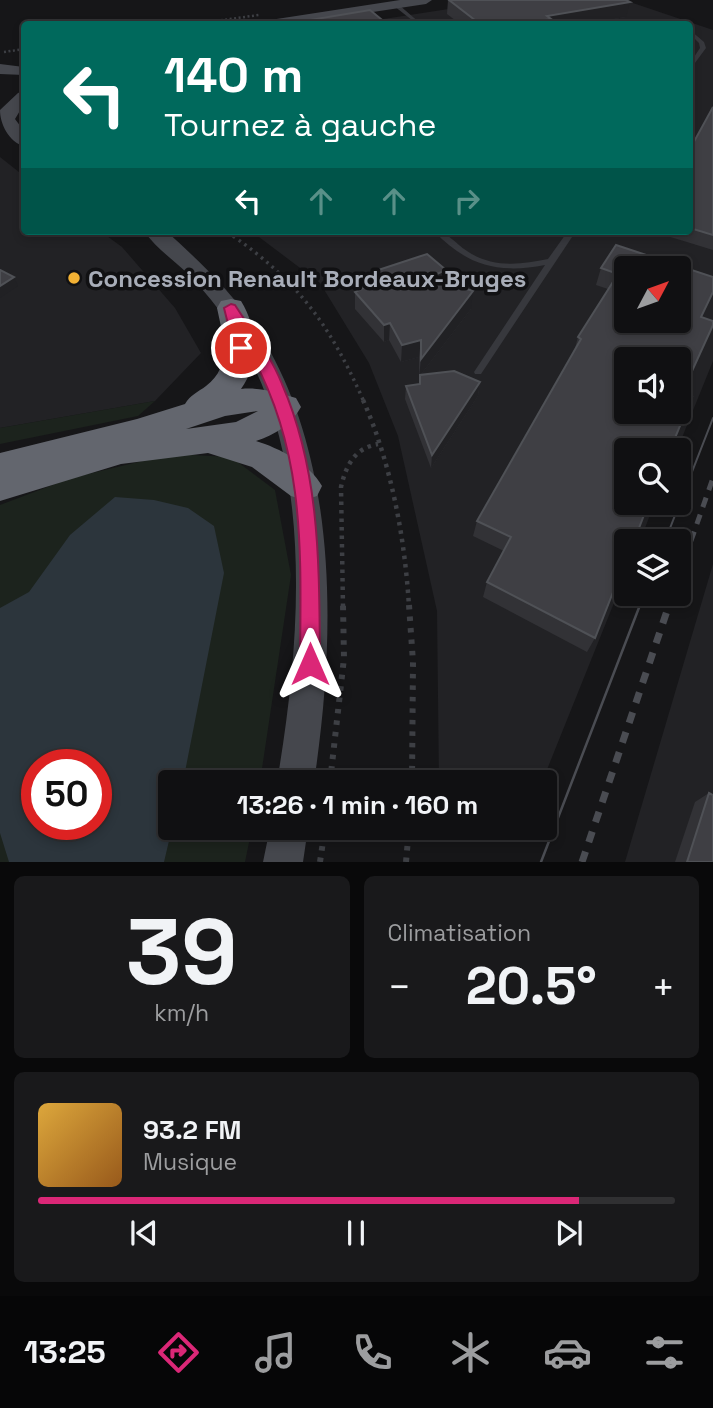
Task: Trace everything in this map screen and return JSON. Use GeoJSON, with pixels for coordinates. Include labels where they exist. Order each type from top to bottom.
{"type":"FeatureCollection","features":[{"type":"Feature","properties":{"kind":"highway"},"geometry":{"type":"LineString","coordinates":[[180,418],[228,385],[239,369],[241,348],[231,308]]}},
{"type":"Feature","properties":{"kind":"highway"},"geometry":{"type":"LineString","coordinates":[[0,467],[137,432],[245,400],[265,400],[285,407],[270,423],[237,436],[139,447],[40,472],[0,487]]}},
{"type":"Feature","properties":{"kind":"highway"},"geometry":{"type":"LineString","coordinates":[[207,439],[264,457],[304,486]]}},
{"type":"Feature","properties":{"kind":"main road"},"geometry":{"type":"LineString","coordinates":[[290,21],[426,0]]}},
{"type":"Feature","properties":{"kind":"main road"},"geometry":{"type":"LineString","coordinates":[[21,99],[2,113],[21,137]]}},
{"type":"Feature","properties":{"kind":"main road"},"geometry":{"type":"LineString","coordinates":[[158,235],[196,269],[231,308],[274,381],[285,407],[304,486],[310,539],[310,664],[297,770]]}},
{"type":"Feature","properties":{"kind":"main road"},"geometry":{"type":"LineString","coordinates":[[284,862],[287,840]]}},
{"type":"Feature","properties":{"kind":"lane"},"geometry":{"type":"LineString","coordinates":[[396,5],[415,21]]}},
{"type":"Feature","properties":{"kind":"lane"},"geometry":{"type":"LineString","coordinates":[[693,35],[702,43],[703,48],[693,62]]}},
{"type":"Feature","properties":{"kind":"lane"},"geometry":{"type":"LineString","coordinates":[[442,235],[457,250],[475,261],[499,267],[522,268],[551,261]]}},
{"type":"Feature","properties":{"kind":"lane"},"geometry":{"type":"LineString","coordinates":[[478,372],[569,235]]}},
{"type":"Feature","properties":{"kind":"path"},"geometry":{"type":"LineString","coordinates":[[0,53],[21,50]]}},
{"type":"Feature","properties":{"kind":"path"},"geometry":{"type":"LineString","coordinates":[[231,235],[279,271],[312,306],[348,365],[368,409],[393,503],[406,588],[414,735],[413,770]]}},
{"type":"Feature","properties":{"kind":"path"},"geometry":{"type":"LineString","coordinates":[[331,770],[344,658],[340,495],[342,474],[351,459],[362,449],[379,444]]}},
{"type":"Feature","properties":{"kind":"path"},"geometry":{"type":"LineString","coordinates":[[320,862],[323,840]]}},
{"type":"Feature","properties":{"kind":"path"},"geometry":{"type":"LineString","coordinates":[[406,862],[408,840]]}},
{"type":"Feature","properties":{"kind":"shaded area"},"geometry":{"type":"Polygon","coordinates":[[[507,0],[624,0],[686,21],[370,21],[507,0]]]}},
{"type":"Feature","properties":{"kind":"shaded area"},"geometry":{"type":"Polygon","coordinates":[[[693,23],[713,30],[713,361],[691,415],[691,347],[614,347],[614,424],[688,424],[682,438],[614,438],[614,515],[650,515],[645,529],[614,529],[614,603],[547,770],[439,770],[437,611],[398,436],[369,363],[320,283],[256,235],[693,235],[693,23]]]}},
{"type":"Feature","properties":{"kind":"shaded area","name":"Concession Renault Bordeaux-Bruges"},"geometry":{"type":"Polygon","coordinates":[[[0,157],[21,174],[21,235],[106,235],[122,247],[175,308],[201,353],[155,401],[0,428],[0,157]]]}},
{"type":"Feature","properties":{"kind":"shaded area"},"geometry":{"type":"Polygon","coordinates":[[[155,401],[138,416],[0,444],[0,428],[155,401]]]}},
{"type":"Feature","properties":{"kind":"shaded area"},"geometry":{"type":"Polygon","coordinates":[[[172,454],[231,457],[275,490],[291,575],[262,770],[158,770],[158,840],[250,840],[245,862],[0,862],[0,505],[71,478],[172,454]]]}},
{"type":"Feature","properties":{"kind":"shaded area"},"geometry":{"type":"Polygon","coordinates":[[[115,497],[154,500],[188,508],[214,526],[224,573],[185,770],[158,770],[158,840],[169,840],[164,862],[9,862],[0,833],[0,608],[29,592],[70,535],[115,497]]]}},
{"type":"Feature","properties":{"kind":"shaded area"},"geometry":{"type":"Polygon","coordinates":[[[713,564],[713,862],[625,862],[713,564]]]}},
{"type":"Feature","properties":{"kind":"building"},"geometry":{"type":"Polygon","coordinates":[[[449,0],[630,2],[547,16],[551,19],[539,21],[476,21],[449,0]]]}},
{"type":"Feature","properties":{"kind":"building"},"geometry":{"type":"Polygon","coordinates":[[[370,10],[383,21],[304,21],[370,10]]]}},
{"type":"Feature","properties":{"kind":"building"},"geometry":{"type":"Polygon","coordinates":[[[713,107],[713,235],[693,229],[693,144],[713,107]]]}},
{"type":"Feature","properties":{"kind":"building"},"geometry":{"type":"Polygon","coordinates":[[[616,245],[649,256],[614,256],[614,273],[601,268],[616,245]]]}},
{"type":"Feature","properties":{"kind":"building"},"geometry":{"type":"Polygon","coordinates":[[[427,254],[446,270],[430,277],[473,291],[421,359],[421,340],[402,345],[390,323],[384,325],[355,292],[366,287],[357,277],[427,254]]]}},
{"type":"Feature","properties":{"kind":"building"},"geometry":{"type":"Polygon","coordinates":[[[0,270],[14,277],[0,286],[0,270]]]}},
{"type":"Feature","properties":{"kind":"building"},"geometry":{"type":"Polygon","coordinates":[[[691,270],[713,277],[713,292],[701,317],[713,321],[713,325],[691,373],[691,347],[614,347],[614,424],[681,424],[675,438],[614,438],[614,515],[644,515],[639,529],[614,529],[614,590],[595,638],[487,582],[511,537],[477,521],[581,339],[578,337],[614,280],[614,333],[691,333],[691,270]]]}},
{"type":"Feature","properties":{"kind":"building"},"geometry":{"type":"Polygon","coordinates":[[[454,371],[480,382],[432,455],[406,386],[420,384],[420,375],[454,371]]]}},
{"type":"Feature","properties":{"kind":"building"},"geometry":{"type":"Polygon","coordinates":[[[709,793],[713,795],[713,862],[687,862],[709,793]]]}},
{"type":"Feature","properties":{"kind":"tram line"},"geometry":{"type":"LineString","coordinates":[[670,529],[713,418]]}},
{"type":"Feature","properties":{"kind":"tram line"},"geometry":{"type":"LineString","coordinates":[[541,862],[640,606]]}},
{"type":"Feature","properties":{"kind":"railway"},"geometry":{"type":"LineString","coordinates":[[691,541],[713,478]]}},
{"type":"Feature","properties":{"kind":"railway"},"geometry":{"type":"LineString","coordinates":[[582,862],[669,606]]}},
{"type":"Feature","properties":{"kind":"place","name":"Concession Renault Bordeaux-Bruges"},"geometry":{"type":"Point","coordinates":[74,278]}},
{"type":"Feature","properties":{"kind":"route"},"geometry":{"type":"LineString","coordinates":[[241,348],[231,308],[274,381],[292,428],[304,486],[310,539],[310,664]]}}]}
